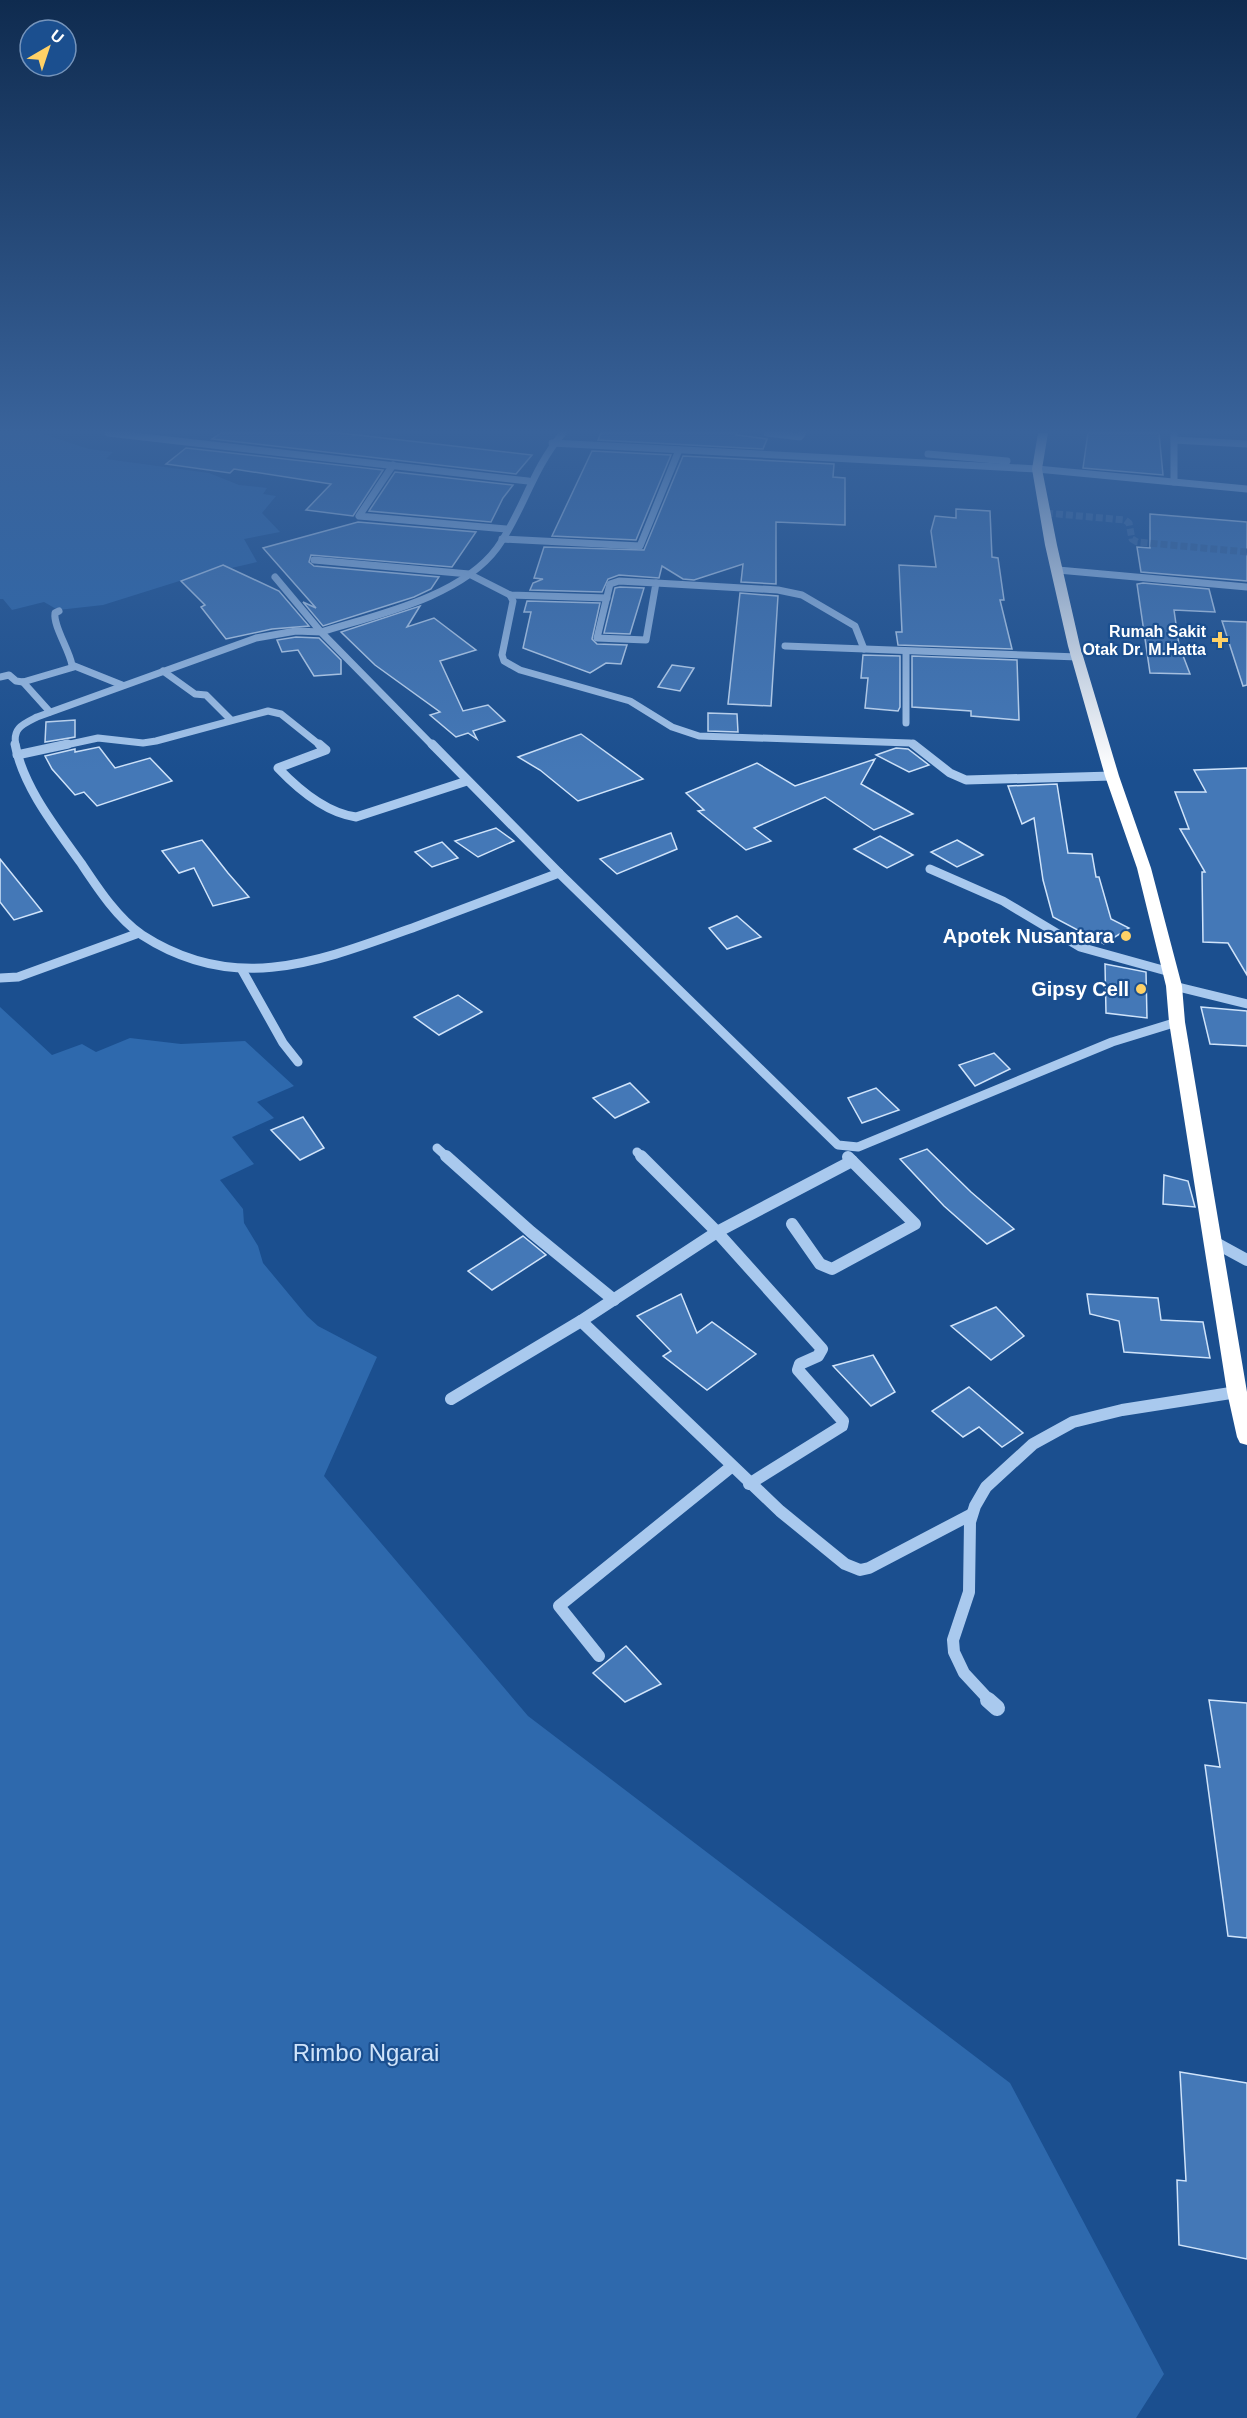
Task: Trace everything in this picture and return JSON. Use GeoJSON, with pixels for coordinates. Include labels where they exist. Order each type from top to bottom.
{"type":"FeatureCollection","features":[{"type":"Feature","properties":{"kind":"highway"},"geometry":{"type":"LineString","coordinates":[[1053,546],[1078,657],[1112,776],[1144,868],[1172,979],[1237,1392],[1247,1437]]}},
{"type":"Feature","properties":{"kind":"street"},"geometry":{"type":"LineString","coordinates":[[498,546],[491,556],[469,574],[405,605],[321,632],[296,631],[256,639],[50,712],[24,724],[16,730],[13,738],[17,755],[40,802],[121,917],[139,933],[201,960],[242,970],[292,967],[329,957],[560,873]]}},
{"type":"Feature","properties":{"kind":"street"},"geometry":{"type":"LineString","coordinates":[[314,560],[469,574],[510,595],[606,598]]}},
{"type":"Feature","properties":{"kind":"street"},"geometry":{"type":"LineString","coordinates":[[1058,570],[1247,587]]}},
{"type":"Feature","properties":{"kind":"street"},"geometry":{"type":"LineString","coordinates":[[275,577],[321,632],[467,781],[838,1145],[915,1224],[831,1269],[820,1264],[792,1224]]}},
{"type":"Feature","properties":{"kind":"street"},"geometry":{"type":"LineString","coordinates":[[656,583],[646,640],[597,638],[610,584],[614,582],[656,583],[794,592],[851,623],[864,650]]}},
{"type":"Feature","properties":{"kind":"street"},"geometry":{"type":"LineString","coordinates":[[510,595],[513,601],[502,655],[504,661],[520,670],[630,701],[686,733],[699,736],[910,743],[926,751],[950,774],[966,780],[1112,776]]}},
{"type":"Feature","properties":{"kind":"street"},"geometry":{"type":"LineString","coordinates":[[59,611],[55,614],[54,620],[64,638],[74,667]]}},
{"type":"Feature","properties":{"kind":"street"},"geometry":{"type":"LineString","coordinates":[[785,646],[1078,657]]}},
{"type":"Feature","properties":{"kind":"street"},"geometry":{"type":"LineString","coordinates":[[906,652],[906,723]]}},
{"type":"Feature","properties":{"kind":"street"},"geometry":{"type":"LineString","coordinates":[[0,677],[9,675],[16,681],[23,682],[74,667],[95,672],[122,685]]}},
{"type":"Feature","properties":{"kind":"street"},"geometry":{"type":"LineString","coordinates":[[163,671],[195,694],[206,695],[231,720]]}},
{"type":"Feature","properties":{"kind":"street"},"geometry":{"type":"LineString","coordinates":[[23,682],[50,712]]}},
{"type":"Feature","properties":{"kind":"street"},"geometry":{"type":"LineString","coordinates":[[17,755],[98,738],[143,743],[156,741],[255,713],[274,712],[287,718],[325,748],[325,752],[278,768],[296,785],[347,818],[467,781]]}},
{"type":"Feature","properties":{"kind":"street"},"geometry":{"type":"LineString","coordinates":[[930,869],[1003,901],[1080,947],[1247,1004]]}},
{"type":"Feature","properties":{"kind":"street"},"geometry":{"type":"LineString","coordinates":[[0,978],[18,977],[139,933]]}},
{"type":"Feature","properties":{"kind":"street"},"geometry":{"type":"LineString","coordinates":[[242,970],[283,1043],[298,1062]]}},
{"type":"Feature","properties":{"kind":"street"},"geometry":{"type":"LineString","coordinates":[[838,1145],[858,1147],[1112,1042],[1177,1022]]}},
{"type":"Feature","properties":{"kind":"street"},"geometry":{"type":"LineString","coordinates":[[437,1148],[531,1232],[614,1300]]}},
{"type":"Feature","properties":{"kind":"street"},"geometry":{"type":"LineString","coordinates":[[637,1152],[717,1232],[820,1344],[822,1349],[818,1356],[800,1364],[798,1370],[844,1423],[840,1428],[750,1484]]}},
{"type":"Feature","properties":{"kind":"street"},"geometry":{"type":"LineString","coordinates":[[451,1400],[581,1321],[717,1232],[758,1208],[852,1161]]}},
{"type":"Feature","properties":{"kind":"street"},"geometry":{"type":"LineString","coordinates":[[1214,1242],[1247,1260]]}},
{"type":"Feature","properties":{"kind":"street"},"geometry":{"type":"LineString","coordinates":[[581,1321],[731,1467],[845,1564],[860,1570],[892,1557],[972,1514]]}},
{"type":"Feature","properties":{"kind":"street"},"geometry":{"type":"LineString","coordinates":[[997,1708],[962,1669],[952,1641],[956,1625],[963,1613],[970,1585],[968,1539],[972,1514],[980,1495],[997,1475],[1056,1430],[1083,1419],[1237,1392]]}},
{"type":"Feature","properties":{"kind":"street"},"geometry":{"type":"LineString","coordinates":[[599,1656],[562,1603],[731,1467]]}},
{"type":"Feature","properties":{"kind":"green space"},"geometry":{"type":"Polygon","coordinates":[[[0,546],[248,546],[257,562],[189,578],[103,605],[58,610],[44,602],[12,610],[3,599],[0,599],[0,546]]]}},
{"type":"Feature","properties":{"kind":"green space","name":"Rimbo Ngarai"},"geometry":{"type":"Polygon","coordinates":[[[0,1007],[52,1055],[82,1044],[96,1052],[130,1038],[181,1044],[245,1041],[294,1086],[257,1102],[274,1118],[232,1137],[254,1164],[220,1180],[243,1209],[244,1223],[258,1246],[263,1263],[307,1316],[318,1326],[377,1357],[324,1476],[528,1716],[1010,2083],[1164,2374],[1136,2418],[0,2418],[0,1007]]]}},
{"type":"Feature","properties":{"kind":"building"},"geometry":{"type":"Polygon","coordinates":[[[271,546],[467,546],[452,567],[311,555],[309,562],[314,566],[439,577],[431,589],[414,597],[323,626],[303,602],[316,608],[263,548],[271,546]]]}},
{"type":"Feature","properties":{"kind":"building"},"geometry":{"type":"Polygon","coordinates":[[[646,546],[776,546],[776,584],[741,582],[743,564],[694,580],[683,579],[662,566],[659,578],[619,575],[608,579],[602,592],[530,590],[533,583],[543,579],[534,578],[544,547],[644,550],[646,546]]]}},
{"type":"Feature","properties":{"kind":"building"},"geometry":{"type":"Polygon","coordinates":[[[933,546],[992,546],[992,557],[998,558],[1004,600],[1000,600],[1012,649],[898,645],[896,632],[902,632],[899,565],[936,567],[933,546]]]}},
{"type":"Feature","properties":{"kind":"building"},"geometry":{"type":"Polygon","coordinates":[[[1150,546],[1247,546],[1247,581],[1141,572],[1137,547],[1150,548],[1150,546]]]}},
{"type":"Feature","properties":{"kind":"building"},"geometry":{"type":"Polygon","coordinates":[[[223,565],[279,591],[309,626],[272,629],[226,639],[201,607],[205,605],[181,581],[223,565]]]}},
{"type":"Feature","properties":{"kind":"building"},"geometry":{"type":"Polygon","coordinates":[[[1137,584],[1209,589],[1215,612],[1174,610],[1179,645],[1190,674],[1150,673],[1137,584]]]}},
{"type":"Feature","properties":{"kind":"building"},"geometry":{"type":"Polygon","coordinates":[[[615,588],[644,588],[630,634],[604,633],[615,588]]]}},
{"type":"Feature","properties":{"kind":"building"},"geometry":{"type":"Polygon","coordinates":[[[740,593],[778,596],[771,706],[728,704],[740,593]]]}},
{"type":"Feature","properties":{"kind":"building"},"geometry":{"type":"Polygon","coordinates":[[[527,601],[600,603],[592,639],[597,644],[627,645],[621,664],[606,663],[590,673],[523,648],[531,612],[524,612],[527,601]]]}},
{"type":"Feature","properties":{"kind":"building"},"geometry":{"type":"Polygon","coordinates":[[[420,606],[407,627],[434,618],[476,650],[440,661],[463,711],[488,705],[505,721],[473,731],[477,739],[468,733],[456,737],[430,715],[440,712],[375,665],[341,632],[420,606]]]}},
{"type":"Feature","properties":{"kind":"building"},"geometry":{"type":"Polygon","coordinates":[[[1222,621],[1247,622],[1247,685],[1243,686],[1222,621]]]}},
{"type":"Feature","properties":{"kind":"building"},"geometry":{"type":"Polygon","coordinates":[[[296,637],[319,638],[341,660],[341,674],[314,676],[298,650],[282,652],[277,640],[296,637]]]}},
{"type":"Feature","properties":{"kind":"building"},"geometry":{"type":"Polygon","coordinates":[[[863,655],[900,656],[900,707],[898,711],[865,708],[868,678],[861,678],[863,655]]]}},
{"type":"Feature","properties":{"kind":"building"},"geometry":{"type":"Polygon","coordinates":[[[912,656],[1017,660],[1019,720],[971,716],[971,711],[912,707],[912,656]]]}},
{"type":"Feature","properties":{"kind":"building"},"geometry":{"type":"Polygon","coordinates":[[[672,665],[694,668],[680,691],[658,687],[672,665]]]}},
{"type":"Feature","properties":{"kind":"building"},"geometry":{"type":"Polygon","coordinates":[[[708,713],[737,714],[738,732],[708,731],[708,713]]]}},
{"type":"Feature","properties":{"kind":"building"},"geometry":{"type":"Polygon","coordinates":[[[75,720],[75,737],[45,742],[46,722],[75,720]]]}},
{"type":"Feature","properties":{"kind":"building"},"geometry":{"type":"Polygon","coordinates":[[[581,734],[643,779],[578,801],[540,770],[518,757],[581,734]]]}},
{"type":"Feature","properties":{"kind":"building"},"geometry":{"type":"Polygon","coordinates":[[[99,747],[115,768],[150,758],[172,781],[97,806],[84,792],[75,795],[52,769],[45,756],[75,749],[75,752],[99,747]]]}},
{"type":"Feature","properties":{"kind":"building"},"geometry":{"type":"Polygon","coordinates":[[[896,748],[908,749],[929,765],[909,772],[876,755],[896,748]]]}},
{"type":"Feature","properties":{"kind":"building"},"geometry":{"type":"Polygon","coordinates":[[[875,759],[861,784],[913,814],[874,830],[825,797],[754,828],[771,841],[746,850],[698,811],[704,810],[686,793],[757,763],[795,786],[875,759]]]}},
{"type":"Feature","properties":{"kind":"building"},"geometry":{"type":"Polygon","coordinates":[[[1247,768],[1247,975],[1228,943],[1203,942],[1202,872],[1205,872],[1180,829],[1189,829],[1175,792],[1206,792],[1194,770],[1247,768]]]}},
{"type":"Feature","properties":{"kind":"building"},"geometry":{"type":"Polygon","coordinates":[[[1057,784],[1068,853],[1092,854],[1096,877],[1099,877],[1111,919],[1129,928],[1104,944],[1053,917],[1043,880],[1034,818],[1022,824],[1008,786],[1057,784]]]}},
{"type":"Feature","properties":{"kind":"building"},"geometry":{"type":"Polygon","coordinates":[[[496,828],[514,841],[478,857],[455,841],[496,828]]]}},
{"type":"Feature","properties":{"kind":"building"},"geometry":{"type":"Polygon","coordinates":[[[671,833],[677,849],[617,874],[600,859],[671,833]]]}},
{"type":"Feature","properties":{"kind":"building"},"geometry":{"type":"Polygon","coordinates":[[[880,836],[913,855],[887,868],[854,849],[880,836]]]}},
{"type":"Feature","properties":{"kind":"building"},"geometry":{"type":"Polygon","coordinates":[[[202,840],[249,897],[213,906],[194,868],[179,873],[162,851],[202,840]]]}},
{"type":"Feature","properties":{"kind":"building"},"geometry":{"type":"Polygon","coordinates":[[[957,840],[983,855],[957,867],[931,852],[957,840]]]}},
{"type":"Feature","properties":{"kind":"building"},"geometry":{"type":"Polygon","coordinates":[[[442,842],[458,858],[432,867],[415,852],[442,842]]]}},
{"type":"Feature","properties":{"kind":"building"},"geometry":{"type":"Polygon","coordinates":[[[0,859],[42,911],[14,920],[0,902],[0,859]]]}},
{"type":"Feature","properties":{"kind":"building"},"geometry":{"type":"Polygon","coordinates":[[[737,916],[761,937],[727,949],[709,928],[737,916]]]}},
{"type":"Feature","properties":{"kind":"building"},"geometry":{"type":"Polygon","coordinates":[[[1105,964],[1146,972],[1147,1018],[1106,1013],[1105,964]]]}},
{"type":"Feature","properties":{"kind":"building"},"geometry":{"type":"Polygon","coordinates":[[[458,995],[482,1012],[439,1035],[414,1017],[458,995]]]}},
{"type":"Feature","properties":{"kind":"building"},"geometry":{"type":"Polygon","coordinates":[[[1201,1007],[1247,1011],[1247,1046],[1210,1044],[1201,1007]]]}},
{"type":"Feature","properties":{"kind":"building"},"geometry":{"type":"Polygon","coordinates":[[[994,1053],[1010,1069],[975,1086],[959,1065],[994,1053]]]}},
{"type":"Feature","properties":{"kind":"building"},"geometry":{"type":"Polygon","coordinates":[[[630,1083],[649,1102],[615,1118],[593,1098],[630,1083]]]}},
{"type":"Feature","properties":{"kind":"building"},"geometry":{"type":"Polygon","coordinates":[[[876,1088],[899,1110],[862,1123],[848,1098],[876,1088]]]}},
{"type":"Feature","properties":{"kind":"building"},"geometry":{"type":"Polygon","coordinates":[[[303,1117],[324,1148],[300,1160],[271,1130],[303,1117]]]}},
{"type":"Feature","properties":{"kind":"building"},"geometry":{"type":"Polygon","coordinates":[[[927,1149],[971,1192],[1014,1229],[987,1244],[944,1206],[900,1159],[927,1149]]]}},
{"type":"Feature","properties":{"kind":"building"},"geometry":{"type":"Polygon","coordinates":[[[1164,1175],[1188,1181],[1195,1207],[1163,1204],[1164,1175]]]}},
{"type":"Feature","properties":{"kind":"building"},"geometry":{"type":"Polygon","coordinates":[[[523,1236],[546,1255],[492,1290],[468,1271],[523,1236]]]}},
{"type":"Feature","properties":{"kind":"building"},"geometry":{"type":"Polygon","coordinates":[[[681,1294],[697,1333],[712,1322],[756,1354],[707,1390],[663,1356],[671,1351],[637,1316],[681,1294]]]}},
{"type":"Feature","properties":{"kind":"building"},"geometry":{"type":"Polygon","coordinates":[[[1087,1294],[1158,1298],[1161,1320],[1203,1322],[1210,1358],[1124,1352],[1119,1321],[1090,1314],[1087,1294]]]}},
{"type":"Feature","properties":{"kind":"building"},"geometry":{"type":"Polygon","coordinates":[[[996,1307],[1024,1336],[991,1360],[951,1326],[996,1307]]]}},
{"type":"Feature","properties":{"kind":"building"},"geometry":{"type":"Polygon","coordinates":[[[873,1355],[895,1392],[871,1406],[833,1366],[873,1355]]]}},
{"type":"Feature","properties":{"kind":"building"},"geometry":{"type":"Polygon","coordinates":[[[969,1387],[1023,1433],[1002,1447],[979,1427],[963,1437],[932,1411],[969,1387]]]}},
{"type":"Feature","properties":{"kind":"building"},"geometry":{"type":"Polygon","coordinates":[[[626,1646],[661,1684],[625,1702],[593,1673],[626,1646]]]}},
{"type":"Feature","properties":{"kind":"building"},"geometry":{"type":"Polygon","coordinates":[[[1209,1700],[1247,1703],[1247,1938],[1228,1936],[1205,1765],[1220,1767],[1209,1700]]]}},
{"type":"Feature","properties":{"kind":"building"},"geometry":{"type":"Polygon","coordinates":[[[1180,2072],[1247,2083],[1247,2259],[1179,2245],[1177,2180],[1186,2181],[1180,2072]]]}},
{"type":"Feature","properties":{"kind":"tunnel"},"geometry":{"type":"LineString","coordinates":[[1179,546],[1247,552]]}},
{"type":"Feature","properties":{"kind":"place","name":"Rumah Sakit Otak Dr. M.Hatta"},"geometry":{"type":"Point","coordinates":[1220,640]}},
{"type":"Feature","properties":{"kind":"place","name":"Apotek Nusantara"},"geometry":{"type":"Point","coordinates":[1126,936]}},
{"type":"Feature","properties":{"kind":"place","name":"Gipsy Cell"},"geometry":{"type":"Point","coordinates":[1141,989]}}]}
